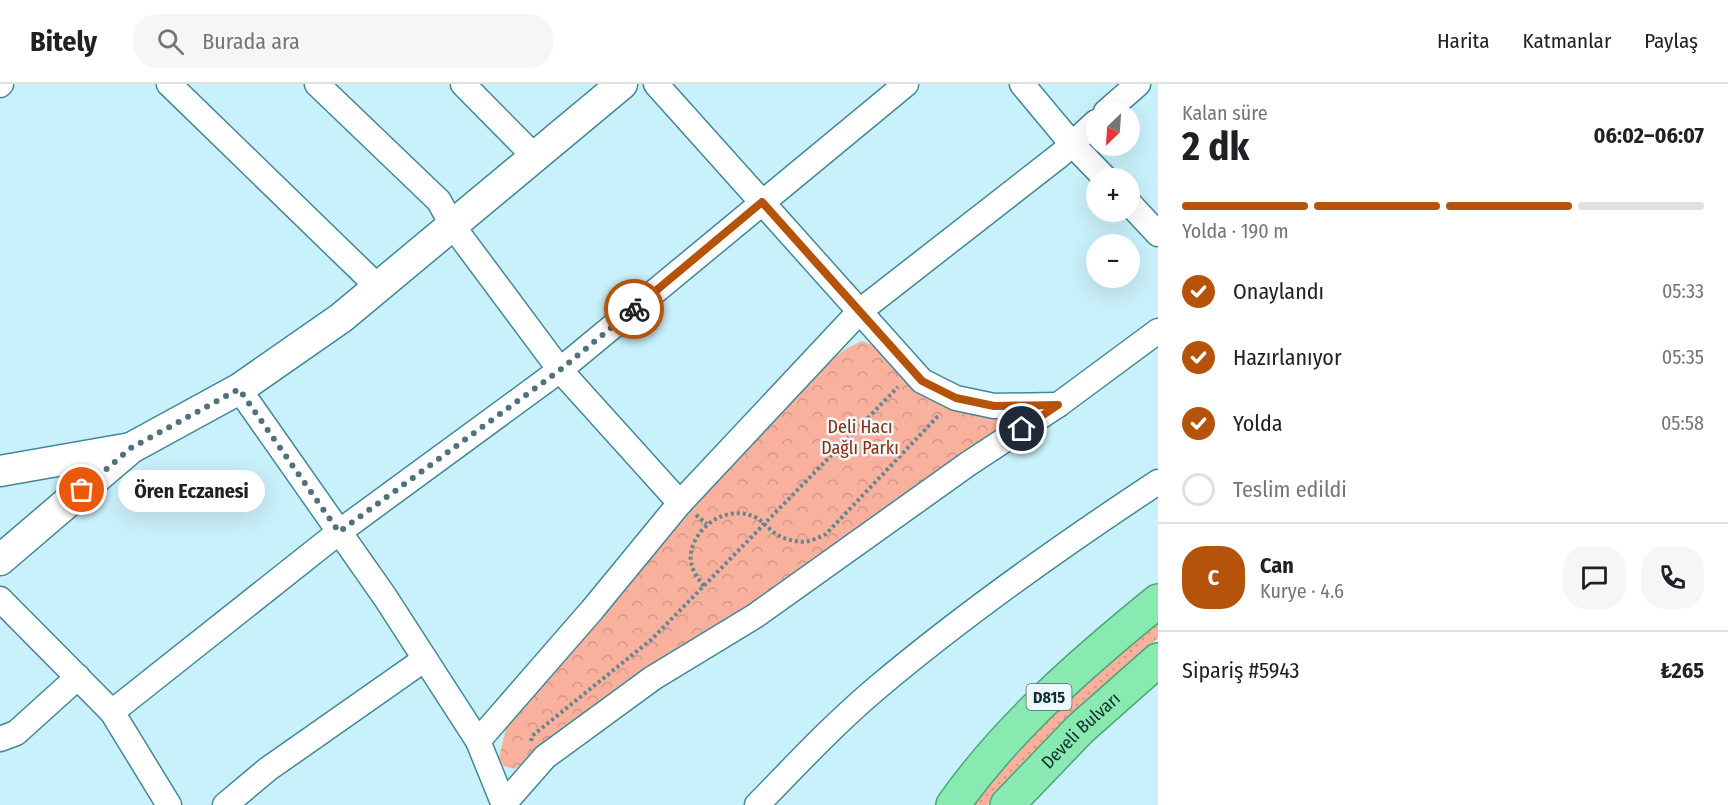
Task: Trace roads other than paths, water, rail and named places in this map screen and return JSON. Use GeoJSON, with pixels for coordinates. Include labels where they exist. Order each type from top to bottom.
{"type":"FeatureCollection","features":[{"type":"Feature","properties":{"kind":"highway","name":"D815"},"geometry":{"type":"LineString","coordinates":[[953,805],[981,768],[1047,700],[1115,636],[1158,601]]}},
{"type":"Feature","properties":{"kind":"highway","name":"Develi Bulvarı"},"geometry":{"type":"LineString","coordinates":[[1007,805],[1080,729],[1158,660]]}},
{"type":"Feature","properties":{"kind":"street"},"geometry":{"type":"LineString","coordinates":[[169,84],[378,286]]}},
{"type":"Feature","properties":{"kind":"street"},"geometry":{"type":"LineString","coordinates":[[317,84],[439,201],[452,225],[560,370],[680,503]]}},
{"type":"Feature","properties":{"kind":"street"},"geometry":{"type":"LineString","coordinates":[[463,84],[534,156]]}},
{"type":"Feature","properties":{"kind":"street"},"geometry":{"type":"LineString","coordinates":[[656,84],[922,381],[954,397],[994,406],[1058,405]]}},
{"type":"Feature","properties":{"kind":"street"},"geometry":{"type":"LineString","coordinates":[[112,712],[339,532],[560,370],[906,84]]}},
{"type":"Feature","properties":{"kind":"street"},"geometry":{"type":"LineString","coordinates":[[1022,84],[1095,168]]}},
{"type":"Feature","properties":{"kind":"street"},"geometry":{"type":"LineString","coordinates":[[1117,102],[1138,84]]}},
{"type":"Feature","properties":{"kind":"street"},"geometry":{"type":"LineString","coordinates":[[0,560],[131,448],[239,389],[341,318],[534,156],[608,88]]}},
{"type":"Feature","properties":{"kind":"street"},"geometry":{"type":"LineString","coordinates":[[478,741],[592,610],[680,503],[860,311],[1086,131]]}},
{"type":"Feature","properties":{"kind":"street"},"geometry":{"type":"LineString","coordinates":[[1140,215],[1158,234]]}},
{"type":"Feature","properties":{"kind":"street"},"geometry":{"type":"LineString","coordinates":[[239,389],[339,532],[478,741],[504,805],[545,757],[653,678],[755,616],[968,464],[1058,405],[1158,331]]}},
{"type":"Feature","properties":{"kind":"street"},"geometry":{"type":"LineString","coordinates":[[0,471],[131,448]]}},
{"type":"Feature","properties":{"kind":"street"},"geometry":{"type":"LineString","coordinates":[[757,805],[876,688],[987,599],[1158,482]]}},
{"type":"Feature","properties":{"kind":"street"},"geometry":{"type":"LineString","coordinates":[[0,599],[112,712],[169,805]]}},
{"type":"Feature","properties":{"kind":"street"},"geometry":{"type":"LineString","coordinates":[[225,805],[268,769],[425,659]]}},
{"type":"Feature","properties":{"kind":"street"},"geometry":{"type":"LineString","coordinates":[[0,739],[16,733],[78,678]]}},
{"type":"Feature","properties":{"kind":"place","name":"Ören Eczanesi"},"geometry":{"type":"Point","coordinates":[82,490]}},
{"type":"Feature","properties":{"kind":"park label","name":"Deli Hacı Dağlı Parkı"},"geometry":{"type":"Point","coordinates":[860,437]}}]}
